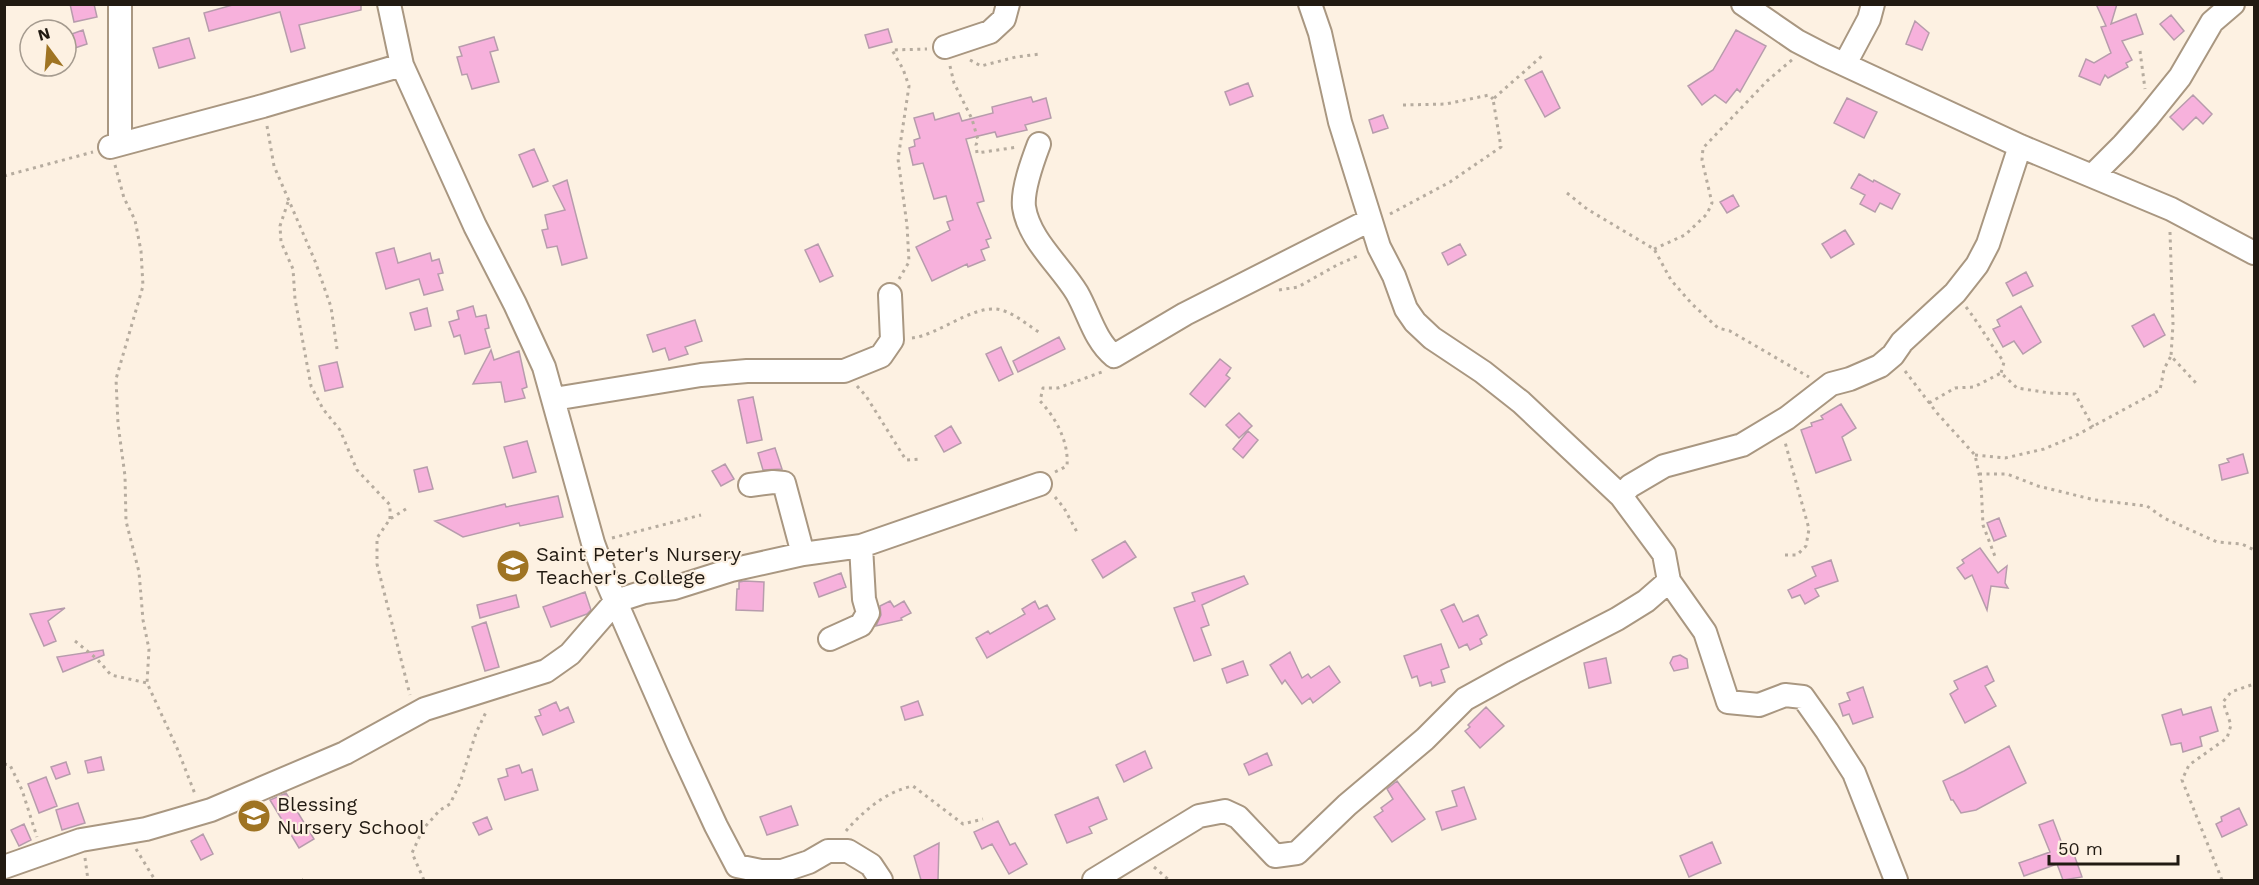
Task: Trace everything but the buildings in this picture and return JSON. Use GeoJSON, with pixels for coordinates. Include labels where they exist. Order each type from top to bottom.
{"type":"FeatureCollection","features":[{"type":"Feature","properties":{"kind":"street"},"geometry":{"type":"LineString","coordinates":[[120,4],[115,146],[264,106],[402,65]]}},
{"type":"Feature","properties":{"kind":"street"},"geometry":{"type":"LineString","coordinates":[[389,4],[402,65],[475,226],[544,367],[593,543],[615,602],[711,816],[732,873],[782,870],[809,862],[828,851],[848,851],[871,865],[881,880]]}},
{"type":"Feature","properties":{"kind":"street"},"geometry":{"type":"LineString","coordinates":[[945,47],[990,32],[1004,19],[1008,4]]}},
{"type":"Feature","properties":{"kind":"street"},"geometry":{"type":"LineString","coordinates":[[1310,4],[1320,33],[1340,122],[1370,220],[1406,309],[1415,322],[1432,338],[1483,372],[1521,402],[1621,496],[1664,554],[1669,581],[1705,632],[1728,702],[1759,705],[1785,695],[1803,698],[1854,773],[1896,880]]}},
{"type":"Feature","properties":{"kind":"street"},"geometry":{"type":"LineString","coordinates":[[1743,4],[1797,41],[2020,146],[2171,209],[2254,253]]}},
{"type":"Feature","properties":{"kind":"street"},"geometry":{"type":"LineString","coordinates":[[1845,64],[1869,19],[1873,4]]}},
{"type":"Feature","properties":{"kind":"street"},"geometry":{"type":"LineString","coordinates":[[2093,175],[2123,146],[2147,118],[2180,77],[2212,22],[2233,4]]}},
{"type":"Feature","properties":{"kind":"street"},"geometry":{"type":"LineString","coordinates":[[1039,144],[1031,168],[1024,203],[1027,219],[1033,232],[1077,293],[1105,349],[1114,356],[1185,314],[1370,220]]}},
{"type":"Feature","properties":{"kind":"street"},"geometry":{"type":"LineString","coordinates":[[1621,496],[1630,486],[1664,466],[1742,444],[1780,423],[1831,384],[1850,379],[1880,366],[1893,355],[1902,342],[1955,292],[1977,265],[1988,244],[2020,146]]}},
{"type":"Feature","properties":{"kind":"street"},"geometry":{"type":"LineString","coordinates":[[554,399],[724,373],[844,371],[881,356],[892,340],[890,296]]}},
{"type":"Feature","properties":{"kind":"street"},"geometry":{"type":"LineString","coordinates":[[750,485],[784,483],[803,554]]}},
{"type":"Feature","properties":{"kind":"street"},"geometry":{"type":"LineString","coordinates":[[8,860],[42,855],[81,840],[146,829],[201,813],[345,753],[424,709],[546,671],[570,654],[615,602],[644,592],[674,588],[731,570],[803,554],[861,546],[1040,484]]}},
{"type":"Feature","properties":{"kind":"street"},"geometry":{"type":"LineString","coordinates":[[830,639],[861,625],[868,613],[864,599],[861,546]]}},
{"type":"Feature","properties":{"kind":"street"},"geometry":{"type":"LineString","coordinates":[[1094,880],[1199,816],[1225,811],[1238,817],[1275,856],[1298,853],[1347,804],[1425,739],[1465,699],[1617,619],[1646,601],[1669,581]]}},
{"type":"Feature","properties":{"kind":"path"},"geometry":{"type":"LineString","coordinates":[[1654,249],[1685,235],[1707,214],[1712,203],[1702,160],[1703,148],[1767,81],[1793,58],[1797,41]]}},
{"type":"Feature","properties":{"kind":"path"},"geometry":{"type":"LineString","coordinates":[[945,47],[954,83],[972,118],[978,140],[977,153],[1039,144]]}},
{"type":"Feature","properties":{"kind":"path"},"geometry":{"type":"LineString","coordinates":[[890,296],[909,262],[907,225],[898,159],[909,86],[903,69],[891,50]]}},
{"type":"Feature","properties":{"kind":"path"},"geometry":{"type":"LineString","coordinates":[[2140,51],[2145,76],[2147,118]]}},
{"type":"Feature","properties":{"kind":"path"},"geometry":{"type":"LineString","coordinates":[[1493,99],[1542,56]]}},
{"type":"Feature","properties":{"kind":"path"},"geometry":{"type":"LineString","coordinates":[[1370,220],[1390,214],[1450,182],[1501,147],[1493,99],[1489,95],[1446,104],[1403,105]]}},
{"type":"Feature","properties":{"kind":"path"},"geometry":{"type":"LineString","coordinates":[[264,106],[274,166],[315,261],[331,307],[337,349]]}},
{"type":"Feature","properties":{"kind":"path"},"geometry":{"type":"LineString","coordinates":[[4,176],[115,146],[124,198],[135,220],[141,250],[143,286],[116,379],[118,424],[125,476],[126,521],[139,572],[142,620],[149,649],[147,683],[177,748],[201,813]]}},
{"type":"Feature","properties":{"kind":"path"},"geometry":{"type":"LineString","coordinates":[[1567,193],[1587,209],[1654,249],[1671,280],[1718,328],[1730,331],[1779,358],[1802,375],[1831,384]]}},
{"type":"Feature","properties":{"kind":"path"},"geometry":{"type":"LineString","coordinates":[[288,202],[280,226],[281,242],[293,269],[311,386],[323,409],[340,430],[357,470],[390,505],[390,519]]}},
{"type":"Feature","properties":{"kind":"path"},"geometry":{"type":"LineString","coordinates":[[1975,455],[2005,458],[2044,449],[2093,427],[2160,390],[2164,369],[2171,356],[2173,324],[2170,261],[2171,209]]}},
{"type":"Feature","properties":{"kind":"path"},"geometry":{"type":"LineString","coordinates":[[1271,293],[1298,286],[1337,265],[1379,247]]}},
{"type":"Feature","properties":{"kind":"path"},"geometry":{"type":"LineString","coordinates":[[1955,292],[2004,362],[2001,374]]}},
{"type":"Feature","properties":{"kind":"path"},"geometry":{"type":"LineString","coordinates":[[892,340],[923,337],[977,313],[996,309],[1014,315],[1042,334]]}},
{"type":"Feature","properties":{"kind":"path"},"geometry":{"type":"LineString","coordinates":[[1893,355],[1929,403],[1975,455],[1979,474],[1983,525],[1996,558]]}},
{"type":"Feature","properties":{"kind":"path"},"geometry":{"type":"LineString","coordinates":[[2171,356],[2196,383]]}},
{"type":"Feature","properties":{"kind":"path"},"geometry":{"type":"LineString","coordinates":[[844,371],[866,396],[906,460],[921,459]]}},
{"type":"Feature","properties":{"kind":"path"},"geometry":{"type":"LineString","coordinates":[[1078,534],[1064,508],[1040,484],[1067,466],[1068,455],[1058,427],[1040,401],[1043,388],[1058,388],[1105,371]]}},
{"type":"Feature","properties":{"kind":"path"},"geometry":{"type":"LineString","coordinates":[[1929,403],[1955,388],[1974,387],[2001,374]]}},
{"type":"Feature","properties":{"kind":"path"},"geometry":{"type":"LineString","coordinates":[[2001,374],[2017,388],[2075,394],[2093,427]]}},
{"type":"Feature","properties":{"kind":"path"},"geometry":{"type":"LineString","coordinates":[[1780,423],[1809,529],[1806,546],[1797,555],[1785,555]]}},
{"type":"Feature","properties":{"kind":"path"},"geometry":{"type":"LineString","coordinates":[[1979,474],[2007,474],[2038,486],[2095,500],[2147,506],[2164,519],[2217,542],[2241,544],[2254,550]]}},
{"type":"Feature","properties":{"kind":"path"},"geometry":{"type":"LineString","coordinates":[[406,509],[390,519],[377,538],[377,564],[415,714]]}},
{"type":"Feature","properties":{"kind":"path"},"geometry":{"type":"LineString","coordinates":[[593,543],[701,515]]}},
{"type":"Feature","properties":{"kind":"path"},"geometry":{"type":"LineString","coordinates":[[75,641],[97,659],[111,675],[147,683]]}},
{"type":"Feature","properties":{"kind":"path"},"geometry":{"type":"LineString","coordinates":[[2222,880],[2182,780],[2189,765],[2227,738],[2231,725],[2223,702],[2231,692],[2254,684]]}},
{"type":"Feature","properties":{"kind":"path"},"geometry":{"type":"LineString","coordinates":[[424,880],[412,853],[423,829],[440,810],[450,804],[496,686]]}},
{"type":"Feature","properties":{"kind":"path"},"geometry":{"type":"LineString","coordinates":[[4,765],[10,765],[22,790],[42,855]]}},
{"type":"Feature","properties":{"kind":"path"},"geometry":{"type":"LineString","coordinates":[[828,851],[857,818],[898,789],[913,786],[963,824],[983,819]]}},
{"type":"Feature","properties":{"kind":"path"},"geometry":{"type":"LineString","coordinates":[[127,832],[155,880]]}},
{"type":"Feature","properties":{"kind":"place","name":"Saint Peter's Nursery Teacher's College"},"geometry":{"type":"Point","coordinates":[513,566]}},
{"type":"Feature","properties":{"kind":"place","name":"Blessing Nursery School"},"geometry":{"type":"Point","coordinates":[254,816]}}]}
